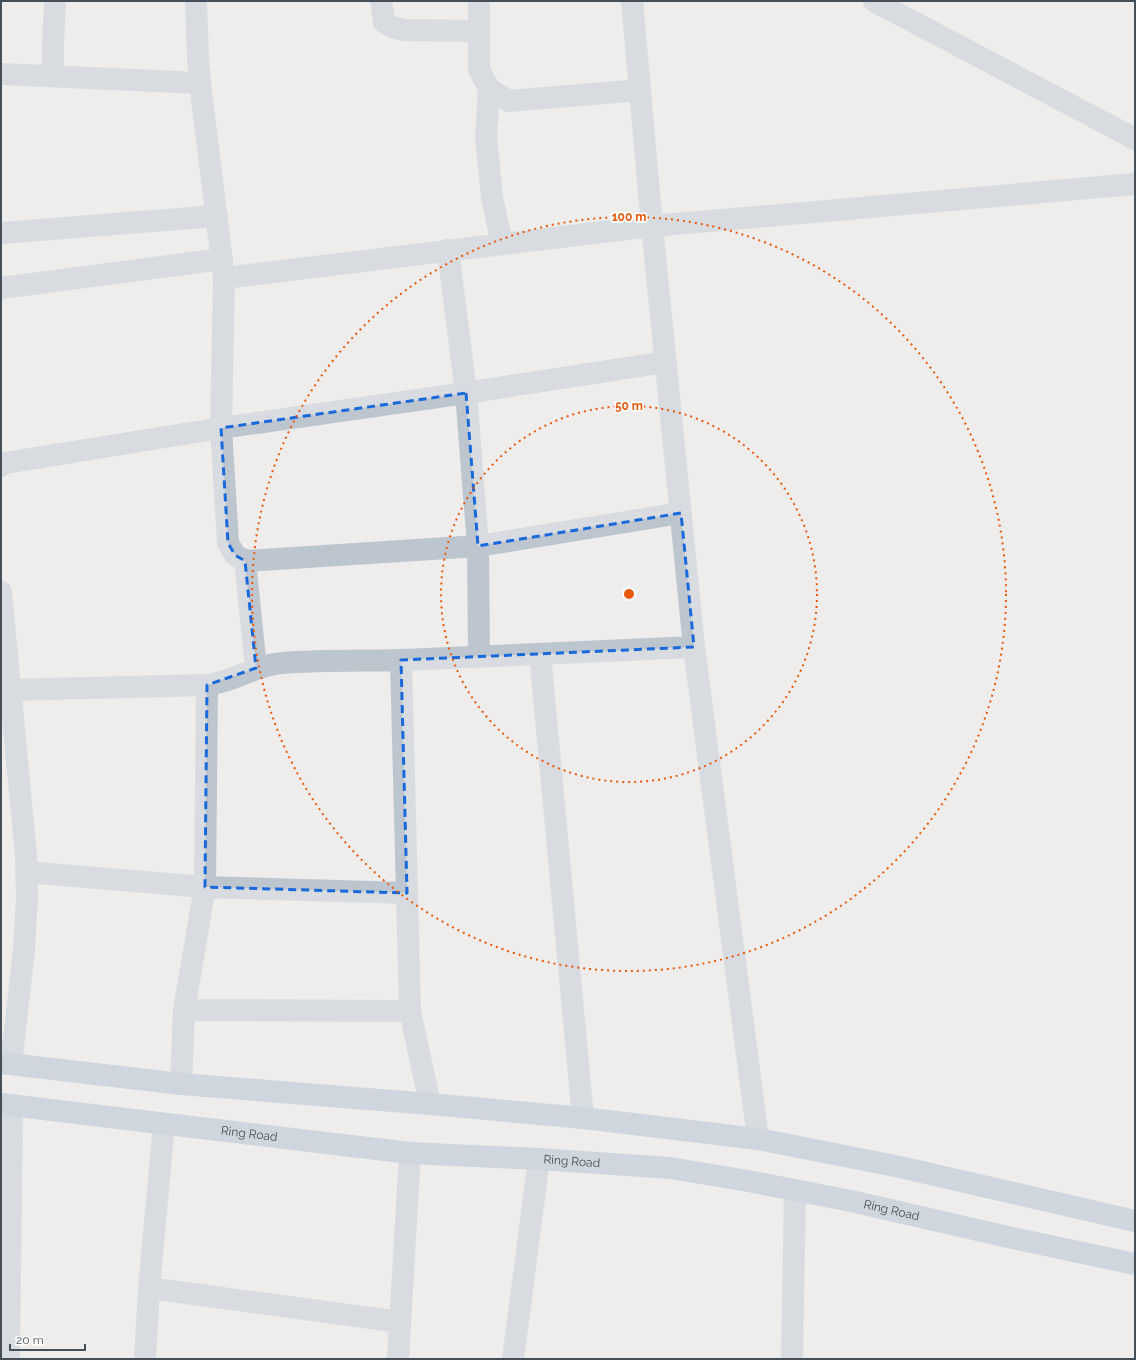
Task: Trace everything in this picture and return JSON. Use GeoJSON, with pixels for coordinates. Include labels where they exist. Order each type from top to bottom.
{"type":"FeatureCollection","features":[{"type":"Feature","properties":{"kind":"main road"},"geometry":{"type":"LineString","coordinates":[[6,1063],[181,1084],[583,1118],[758,1139],[900,1167],[1135,1220]]}},
{"type":"Feature","properties":{"kind":"main road","name":"Ring Road"},"geometry":{"type":"LineString","coordinates":[[7,1105],[410,1152],[670,1168],[748,1181],[851,1201],[1135,1264]]}},
{"type":"Feature","properties":{"kind":"street"},"geometry":{"type":"LineString","coordinates":[[53,76],[52,43],[55,1]]}},
{"type":"Feature","properties":{"kind":"street"},"geometry":{"type":"LineString","coordinates":[[196,1],[200,83],[223,268],[221,428],[228,543],[235,555],[246,561],[478,546],[681,513]]}},
{"type":"Feature","properties":{"kind":"street"},"geometry":{"type":"LineString","coordinates":[[381,1],[384,22],[392,27],[404,30],[479,31]]}},
{"type":"Feature","properties":{"kind":"street"},"geometry":{"type":"LineString","coordinates":[[479,1],[479,69],[489,89],[486,137],[492,196],[502,244]]}},
{"type":"Feature","properties":{"kind":"street"},"geometry":{"type":"LineString","coordinates":[[632,1],[652,226],[694,647],[758,1139]]}},
{"type":"Feature","properties":{"kind":"street"},"geometry":{"type":"LineString","coordinates":[[874,1],[1135,139]]}},
{"type":"Feature","properties":{"kind":"street"},"geometry":{"type":"LineString","coordinates":[[1,74],[200,83]]}},
{"type":"Feature","properties":{"kind":"street"},"geometry":{"type":"LineString","coordinates":[[489,89],[509,101],[640,90]]}},
{"type":"Feature","properties":{"kind":"street"},"geometry":{"type":"LineString","coordinates":[[1,288],[448,250],[652,226],[1135,184]]}},
{"type":"Feature","properties":{"kind":"street"},"geometry":{"type":"LineString","coordinates":[[1,233],[217,216]]}},
{"type":"Feature","properties":{"kind":"street"},"geometry":{"type":"LineString","coordinates":[[448,250],[466,393],[478,546],[479,656]]}},
{"type":"Feature","properties":{"kind":"street"},"geometry":{"type":"LineString","coordinates":[[1,466],[5,463],[221,428],[466,393],[666,362]]}},
{"type":"Feature","properties":{"kind":"street"},"geometry":{"type":"LineString","coordinates":[[246,561],[256,668]]}},
{"type":"Feature","properties":{"kind":"street"},"geometry":{"type":"LineString","coordinates":[[1,592],[26,856],[27,897],[24,950],[6,1063]]}},
{"type":"Feature","properties":{"kind":"street"},"geometry":{"type":"LineString","coordinates":[[10,690],[207,686],[238,677],[256,668],[280,663],[401,660],[694,647]]}},
{"type":"Feature","properties":{"kind":"street"},"geometry":{"type":"LineString","coordinates":[[540,654],[583,1118]]}},
{"type":"Feature","properties":{"kind":"street"},"geometry":{"type":"LineString","coordinates":[[401,660],[410,1012],[430,1104]]}},
{"type":"Feature","properties":{"kind":"street"},"geometry":{"type":"LineString","coordinates":[[181,1084],[184,1010],[205,887],[207,686]]}},
{"type":"Feature","properties":{"kind":"street"},"geometry":{"type":"LineString","coordinates":[[26,872],[205,887],[407,893]]}},
{"type":"Feature","properties":{"kind":"street"},"geometry":{"type":"LineString","coordinates":[[184,1010],[410,1012]]}},
{"type":"Feature","properties":{"kind":"street"},"geometry":{"type":"LineString","coordinates":[[7,1105],[9,1359]]}},
{"type":"Feature","properties":{"kind":"street"},"geometry":{"type":"LineString","coordinates":[[145,1359],[149,1288],[164,1124]]}},
{"type":"Feature","properties":{"kind":"street"},"geometry":{"type":"LineString","coordinates":[[398,1359],[410,1152]]}},
{"type":"Feature","properties":{"kind":"street"},"geometry":{"type":"LineString","coordinates":[[513,1359],[539,1159]]}},
{"type":"Feature","properties":{"kind":"street"},"geometry":{"type":"LineString","coordinates":[[792,1359],[795,1191]]}},
{"type":"Feature","properties":{"kind":"street"},"geometry":{"type":"LineString","coordinates":[[149,1288],[400,1322]]}},
{"type":"Feature","properties":{"kind":"highlighted area"},"geometry":{"type":"Polygon","coordinates":[[[466,393],[478,546],[681,513],[694,647],[401,660],[407,893],[205,887],[207,685],[256,668],[245,561],[235,555],[228,543],[221,428],[466,393]]]}}]}
